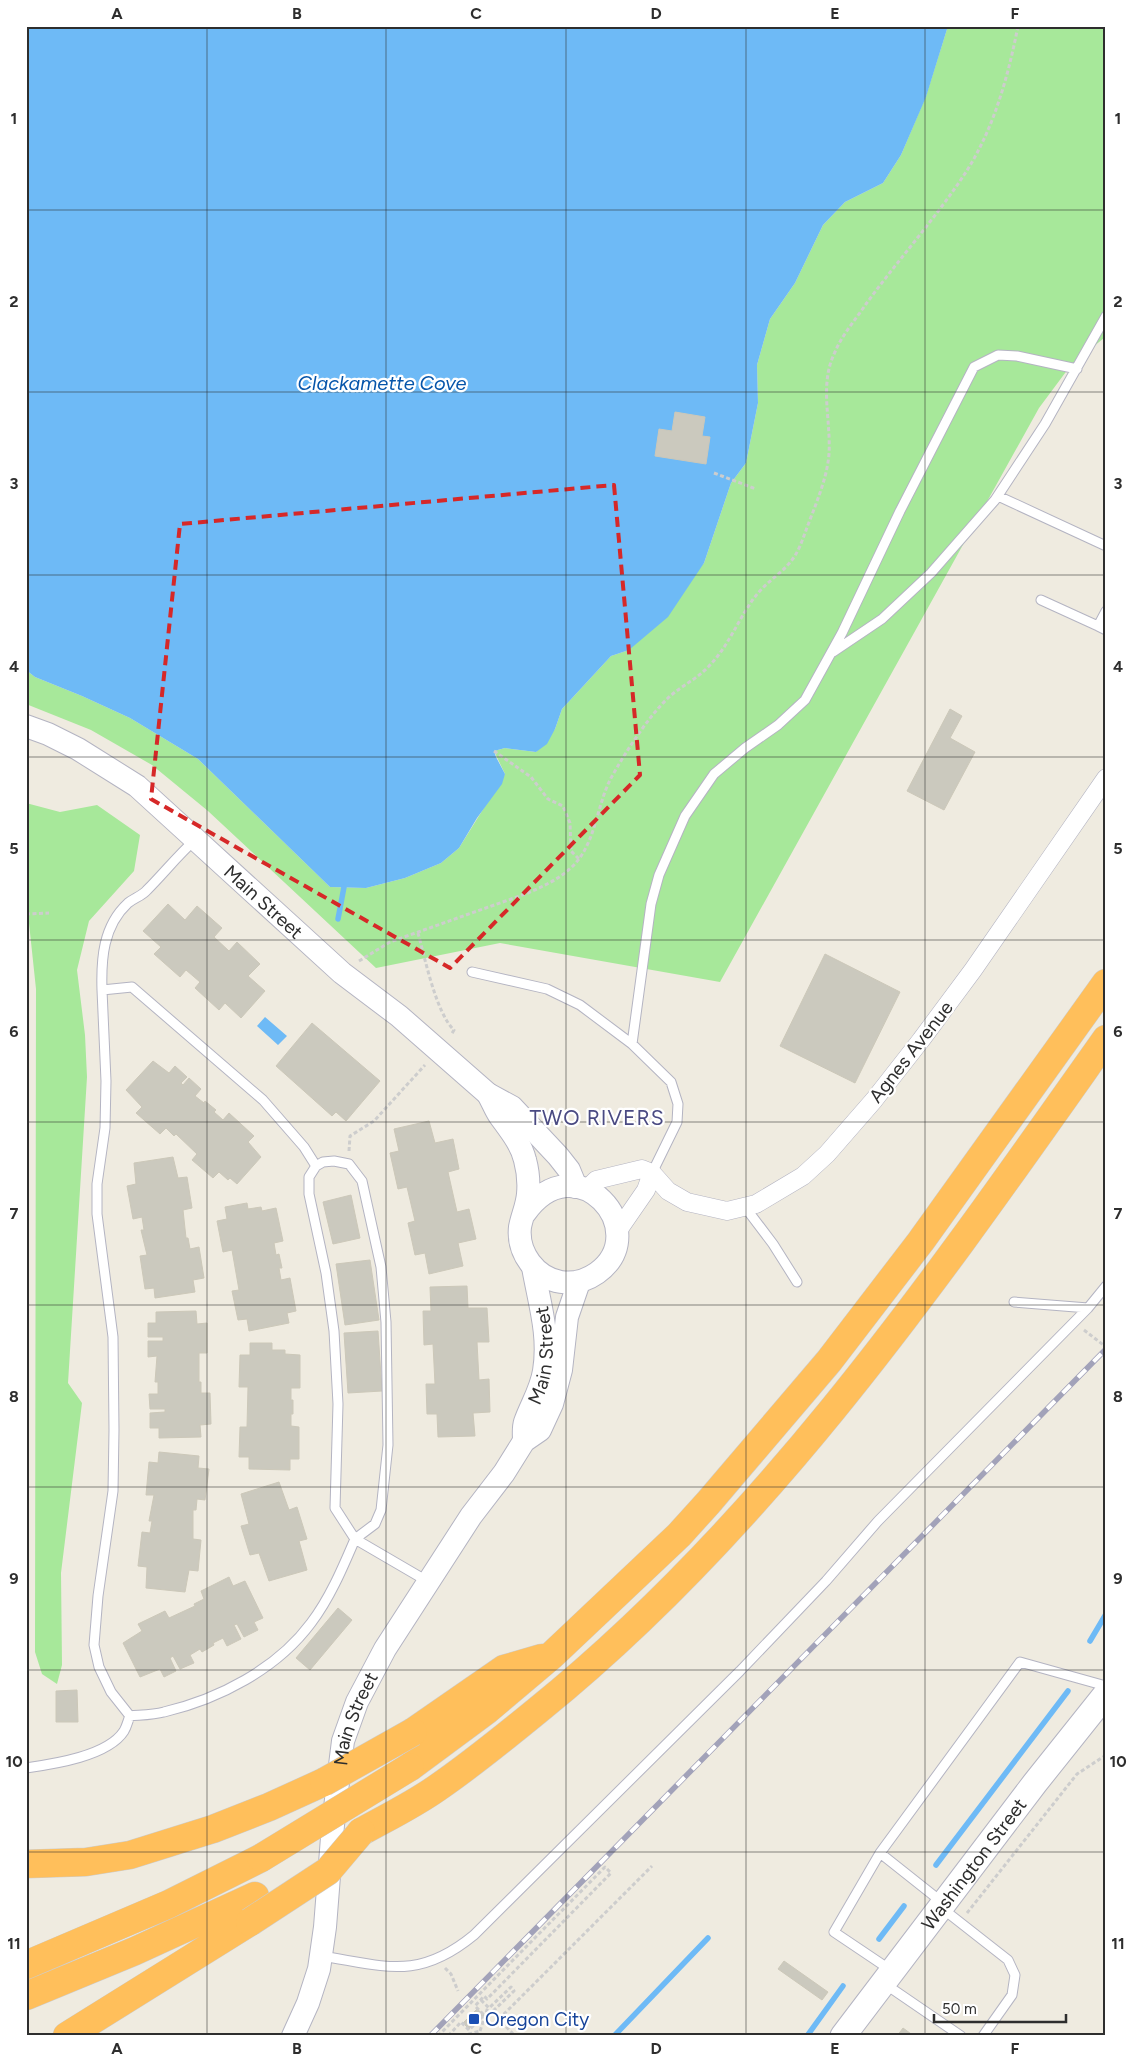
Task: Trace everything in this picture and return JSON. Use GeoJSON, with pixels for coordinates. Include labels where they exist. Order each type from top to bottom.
{"type":"FeatureCollection","features":[{"type":"Feature","properties":{"kind":"highway"},"geometry":{"type":"LineString","coordinates":[[26,1965],[169,1904],[261,1858],[410,1767],[487,1710],[551,1656],[679,1535],[762,1441],[829,1360],[921,1241],[1106,983]]}},
{"type":"Feature","properties":{"kind":"highway"},"geometry":{"type":"LineString","coordinates":[[67,2036],[361,1832],[437,1788],[579,1677],[648,1613],[734,1525],[781,1473],[947,1259],[1106,1039]]}},
{"type":"Feature","properties":{"kind":"highway"},"geometry":{"type":"LineString","coordinates":[[26,1864],[86,1862],[130,1855],[213,1829],[269,1807],[324,1782],[412,1732],[504,1669],[551,1656]]}},
{"type":"Feature","properties":{"kind":"highway"},"geometry":{"type":"LineString","coordinates":[[26,1996],[135,1951],[252,1909]]}},
{"type":"Feature","properties":{"kind":"main road","name":"Washington Street"},"geometry":{"type":"LineString","coordinates":[[843,2036],[889,1978],[948,1911],[1106,1694]]}},
{"type":"Feature","properties":{"kind":"street","name":"Main Street"},"geometry":{"type":"LineString","coordinates":[[26,726],[48,734],[78,749],[121,774],[137,786],[342,973],[399,1016],[488,1094],[512,1107],[532,1126],[569,1170],[581,1188],[598,1196],[608,1206],[614,1218],[617,1232]]}},
{"type":"Feature","properties":{"kind":"street","name":"Agnes Avenue"},"geometry":{"type":"LineString","coordinates":[[652,1172],[668,1191],[687,1202],[727,1211],[756,1204],[803,1176],[827,1154],[874,1100],[973,970],[1106,778]]}},
{"type":"Feature","properties":{"kind":"street","name":"Main Street"},"geometry":{"type":"LineString","coordinates":[[293,2036],[313,1989],[320,1956],[325,1927],[338,1777],[346,1733],[357,1702],[385,1649],[471,1516],[504,1473],[524,1441],[540,1430],[552,1404],[561,1370],[567,1317],[579,1282],[562,1283],[546,1278],[532,1267],[524,1255],[520,1242],[520,1227],[525,1213],[528,1193],[528,1174],[525,1158],[521,1147],[498,1113],[488,1094]]}},
{"type":"Feature","properties":{"kind":"street"},"geometry":{"type":"LineString","coordinates":[[525,1213],[534,1201],[546,1192],[560,1187],[581,1188],[596,1180],[612,1175],[642,1169],[652,1172],[646,1190],[617,1232],[616,1246],[607,1264],[592,1277],[579,1282]]}},
{"type":"Feature","properties":{"kind":"street","name":"Main Street"},"geometry":{"type":"LineString","coordinates":[[524,1441],[524,1423],[536,1400],[544,1372],[546,1343],[542,1312],[532,1267]]}},
{"type":"Feature","properties":{"kind":"lane"},"geometry":{"type":"LineString","coordinates":[[830,654],[882,619],[931,573],[998,496],[1045,424],[1106,316]]}},
{"type":"Feature","properties":{"kind":"lane"},"geometry":{"type":"LineString","coordinates":[[632,1044],[651,904],[659,875],[685,816],[714,774],[745,748],[778,725],[804,700],[830,654],[900,511],[974,367],[998,355],[1017,356],[1077,370]]}},
{"type":"Feature","properties":{"kind":"lane"},"geometry":{"type":"LineString","coordinates":[[998,496],[1106,546]]}},
{"type":"Feature","properties":{"kind":"lane"},"geometry":{"type":"LineString","coordinates":[[1041,600],[1102,628],[1106,611]]}},
{"type":"Feature","properties":{"kind":"lane"},"geometry":{"type":"LineString","coordinates":[[130,1716],[111,1692],[99,1667],[94,1645],[98,1596],[113,1491],[114,1430],[113,1337],[97,1214],[97,1184],[105,1128],[106,1081],[101,964],[104,945],[111,926],[128,904],[146,892],[196,839]]}},
{"type":"Feature","properties":{"kind":"lane"},"geometry":{"type":"LineString","coordinates":[[472,972],[547,989],[580,1006],[632,1044],[671,1082],[678,1104],[677,1122],[652,1172]]}},
{"type":"Feature","properties":{"kind":"lane"},"geometry":{"type":"LineString","coordinates":[[102,990],[132,987],[263,1100],[304,1147],[316,1166]]}},
{"type":"Feature","properties":{"kind":"lane"},"geometry":{"type":"LineString","coordinates":[[130,1716],[163,1713],[204,1700],[242,1682],[279,1657],[311,1623],[333,1586],[355,1539],[375,1524],[381,1510],[388,1436],[386,1322],[381,1267],[362,1181],[349,1164],[334,1161],[323,1162],[316,1166],[309,1177],[309,1194],[326,1273],[334,1331],[338,1404],[335,1508],[355,1539],[430,1582]]}},
{"type":"Feature","properties":{"kind":"lane"},"geometry":{"type":"LineString","coordinates":[[745,1207],[773,1244],[797,1282]]}},
{"type":"Feature","properties":{"kind":"lane"},"geometry":{"type":"LineString","coordinates":[[320,1956],[393,1967],[413,1966],[438,1959],[463,1945],[510,1901],[740,1671],[826,1581],[878,1521],[1088,1308],[1106,1286]]}},
{"type":"Feature","properties":{"kind":"lane"},"geometry":{"type":"LineString","coordinates":[[1014,1302],[1088,1308]]}},
{"type":"Feature","properties":{"kind":"lane"},"geometry":{"type":"LineString","coordinates":[[961,2036],[834,1932],[880,1853],[1020,1662],[1106,1686]]}},
{"type":"Feature","properties":{"kind":"lane"},"geometry":{"type":"LineString","coordinates":[[26,1768],[57,1763],[113,1742],[124,1731],[130,1716]]}},
{"type":"Feature","properties":{"kind":"lane"},"geometry":{"type":"LineString","coordinates":[[880,1853],[1008,1960],[1015,1975],[1012,1995],[983,2036]]}},
{"type":"Feature","properties":{"kind":"path"},"geometry":{"type":"LineString","coordinates":[[342,973],[390,942],[457,920],[550,884],[579,859],[587,844],[600,802],[629,749],[666,700],[710,666],[734,632],[748,605],[796,554],[825,476],[829,456],[829,419],[826,383],[828,367],[836,349],[860,314],[967,170],[1002,95],[1018,26]]}},
{"type":"Feature","properties":{"kind":"path"},"geometry":{"type":"LineString","coordinates":[[714,473],[756,489]]}},
{"type":"Feature","properties":{"kind":"path"},"geometry":{"type":"LineString","coordinates":[[494,751],[531,777],[548,799],[563,806],[570,823],[572,851],[579,859]]}},
{"type":"Feature","properties":{"kind":"path"},"geometry":{"type":"LineString","coordinates":[[26,914],[49,913]]}},
{"type":"Feature","properties":{"kind":"path"},"geometry":{"type":"LineString","coordinates":[[418,933],[439,1003],[448,1024],[454,1030],[451,1035]]}},
{"type":"Feature","properties":{"kind":"path"},"geometry":{"type":"LineString","coordinates":[[349,1164],[350,1136],[374,1121],[428,1061]]}},
{"type":"Feature","properties":{"kind":"path"},"geometry":{"type":"LineString","coordinates":[[1073,1322],[1106,1347]]}},
{"type":"Feature","properties":{"kind":"path"},"geometry":{"type":"LineString","coordinates":[[948,1911],[1077,1774],[1106,1755]]}},
{"type":"Feature","properties":{"kind":"path"},"geometry":{"type":"LineString","coordinates":[[499,2019],[652,1866]]}},
{"type":"Feature","properties":{"kind":"path"},"geometry":{"type":"LineString","coordinates":[[438,2036],[605,1867],[611,1873],[487,1999],[484,1996],[475,2006],[484,2015],[469,2030],[461,2022],[448,2036]]}},
{"type":"Feature","properties":{"kind":"path"},"geometry":{"type":"LineString","coordinates":[[438,1959],[451,1974],[458,1990]]}},
{"type":"Feature","properties":{"kind":"path"},"geometry":{"type":"LineString","coordinates":[[488,2007],[490,2008],[511,1987],[514,1991],[492,2012],[515,2036]]}},
{"type":"Feature","properties":{"kind":"path"},"geometry":{"type":"LineString","coordinates":[[481,2000],[488,2007]]}},
{"type":"Feature","properties":{"kind":"path"},"geometry":{"type":"LineString","coordinates":[[480,2031],[488,2007]]}},
{"type":"Feature","properties":{"kind":"path"},"geometry":{"type":"LineString","coordinates":[[462,2036],[480,2031]]}},
{"type":"Feature","properties":{"kind":"path"},"geometry":{"type":"LineString","coordinates":[[480,2031],[485,2036]]}},
{"type":"Feature","properties":{"kind":"highlighted area"},"geometry":{"type":"Polygon","coordinates":[[[614,485],[640,775],[450,968],[151,799],[180,524],[614,485]]]}},
{"type":"Feature","properties":{"kind":"green space"},"geometry":{"type":"Polygon","coordinates":[[[948,26],[1106,26],[1106,333],[1104,338],[1071,365],[1039,408],[720,982],[500,943],[376,968],[208,811],[152,765],[91,730],[26,704],[26,670],[35,677],[130,718],[198,759],[330,887],[366,888],[405,878],[441,863],[459,848],[505,774],[494,751],[505,748],[536,752],[555,729],[562,709],[611,656],[629,650],[704,563],[731,483],[746,463],[758,403],[757,365],[770,319],[795,283],[823,225],[845,202],[883,183],[901,155],[926,96],[948,26]]]}},
{"type":"Feature","properties":{"kind":"green space"},"geometry":{"type":"Polygon","coordinates":[[[26,803],[60,812],[97,805],[140,835],[134,871],[89,921],[77,970],[85,1035],[87,1077],[68,1383],[82,1403],[61,1573],[62,1665],[57,1684],[42,1674],[35,1652],[36,989],[26,895],[26,803]]]}},
{"type":"Feature","properties":{"kind":"water","name":"Clackamette Cove"},"geometry":{"type":"Polygon","coordinates":[[[26,26],[948,26],[926,97],[901,155],[883,183],[845,202],[823,225],[795,283],[770,319],[757,365],[758,403],[746,463],[731,483],[704,563],[668,617],[629,650],[611,656],[562,709],[547,744],[536,752],[505,748],[494,751],[505,774],[502,784],[477,818],[459,848],[441,863],[405,878],[366,888],[330,887],[198,759],[130,718],[35,677],[26,670],[26,26]]]}},
{"type":"Feature","properties":{"kind":"water"},"geometry":{"type":"Polygon","coordinates":[[[265,1017],[287,1036],[278,1045],[257,1026],[265,1017]]]}},
{"type":"Feature","properties":{"kind":"building"},"geometry":{"type":"Polygon","coordinates":[[[675,412],[705,417],[702,436],[710,437],[706,464],[655,456],[659,429],[672,431],[675,412]]]}},
{"type":"Feature","properties":{"kind":"building"},"geometry":{"type":"Polygon","coordinates":[[[950,709],[962,716],[950,738],[975,752],[944,810],[907,791],[950,709]]]}},
{"type":"Feature","properties":{"kind":"building"},"geometry":{"type":"Polygon","coordinates":[[[168,904],[185,920],[197,906],[222,928],[214,937],[229,951],[237,942],[260,964],[248,976],[265,991],[241,1018],[225,1003],[219,1010],[195,988],[200,982],[186,970],[180,977],[154,954],[161,947],[143,931],[168,904]]]}},
{"type":"Feature","properties":{"kind":"building"},"geometry":{"type":"Polygon","coordinates":[[[825,954],[900,992],[855,1083],[780,1046],[825,954]]]}},
{"type":"Feature","properties":{"kind":"building"},"geometry":{"type":"Polygon","coordinates":[[[312,1023],[380,1081],[346,1121],[336,1112],[332,1116],[276,1066],[312,1023]]]}},
{"type":"Feature","properties":{"kind":"building"},"geometry":{"type":"Polygon","coordinates":[[[153,1061],[169,1073],[175,1066],[187,1077],[181,1083],[183,1085],[189,1078],[201,1089],[195,1096],[216,1110],[214,1112],[223,1120],[229,1113],[254,1136],[248,1142],[261,1157],[237,1184],[230,1178],[228,1180],[219,1172],[213,1178],[192,1160],[197,1154],[176,1134],[174,1136],[166,1128],[160,1134],[136,1113],[142,1107],[126,1090],[153,1061]]]}},
{"type":"Feature","properties":{"kind":"building"},"geometry":{"type":"Polygon","coordinates":[[[429,1121],[435,1143],[453,1139],[459,1169],[448,1172],[457,1212],[469,1209],[476,1239],[458,1243],[463,1266],[429,1274],[425,1253],[415,1255],[408,1223],[415,1221],[407,1187],[398,1189],[390,1153],[399,1151],[394,1129],[429,1121]]]}},
{"type":"Feature","properties":{"kind":"building"},"geometry":{"type":"Polygon","coordinates":[[[173,1157],[178,1178],[187,1177],[192,1208],[183,1210],[186,1238],[188,1238],[190,1249],[199,1247],[204,1278],[193,1280],[195,1292],[155,1298],[154,1288],[145,1289],[140,1256],[147,1255],[141,1230],[144,1230],[142,1217],[133,1219],[127,1186],[136,1184],[134,1163],[173,1157]]]}},
{"type":"Feature","properties":{"kind":"building"},"geometry":{"type":"Polygon","coordinates":[[[351,1195],[360,1238],[333,1244],[323,1202],[351,1195]]]}},
{"type":"Feature","properties":{"kind":"building"},"geometry":{"type":"Polygon","coordinates":[[[247,1203],[248,1209],[261,1207],[262,1211],[276,1208],[283,1241],[274,1243],[276,1255],[279,1254],[282,1268],[279,1268],[281,1280],[290,1278],[296,1311],[287,1313],[289,1323],[249,1331],[247,1319],[238,1320],[232,1291],[239,1290],[232,1250],[223,1252],[217,1221],[227,1219],[225,1207],[247,1203]]]}},
{"type":"Feature","properties":{"kind":"building"},"geometry":{"type":"Polygon","coordinates":[[[370,1260],[379,1320],[345,1325],[336,1264],[370,1260]]]}},
{"type":"Feature","properties":{"kind":"building"},"geometry":{"type":"Polygon","coordinates":[[[467,1286],[468,1308],[487,1308],[489,1342],[477,1342],[479,1380],[489,1379],[490,1412],[473,1413],[475,1436],[438,1437],[437,1414],[427,1414],[426,1384],[435,1384],[433,1344],[424,1345],[423,1311],[431,1311],[430,1287],[467,1286]]]}},
{"type":"Feature","properties":{"kind":"building"},"geometry":{"type":"Polygon","coordinates":[[[196,1311],[197,1324],[207,1323],[207,1353],[199,1353],[199,1382],[201,1382],[201,1393],[210,1393],[211,1424],[200,1425],[201,1437],[159,1438],[159,1428],[150,1428],[150,1413],[165,1412],[165,1409],[150,1409],[149,1394],[158,1394],[158,1382],[155,1382],[157,1356],[148,1357],[148,1341],[163,1341],[163,1337],[148,1337],[148,1323],[156,1323],[156,1312],[196,1311]]]}},
{"type":"Feature","properties":{"kind":"building"},"geometry":{"type":"Polygon","coordinates":[[[378,1331],[382,1391],[348,1393],[344,1333],[378,1331]]]}},
{"type":"Feature","properties":{"kind":"building"},"geometry":{"type":"Polygon","coordinates":[[[250,1343],[272,1343],[272,1350],[285,1350],[285,1354],[300,1355],[300,1388],[291,1388],[293,1414],[291,1414],[291,1426],[299,1427],[299,1459],[290,1459],[290,1470],[249,1469],[249,1457],[239,1457],[240,1427],[247,1427],[248,1387],[239,1387],[240,1355],[250,1355],[250,1343]]]}},
{"type":"Feature","properties":{"kind":"building"},"geometry":{"type":"Polygon","coordinates":[[[159,1452],[199,1456],[198,1468],[209,1469],[205,1500],[197,1499],[196,1510],[193,1510],[193,1539],[201,1540],[198,1571],[189,1570],[185,1592],[146,1588],[147,1567],[138,1566],[142,1532],[150,1533],[152,1521],[149,1521],[154,1495],[146,1495],[149,1462],[158,1463],[159,1452]]]}},
{"type":"Feature","properties":{"kind":"building"},"geometry":{"type":"Polygon","coordinates":[[[279,1482],[289,1510],[297,1507],[307,1539],[299,1541],[307,1570],[269,1581],[259,1553],[250,1555],[241,1526],[249,1524],[241,1494],[279,1482]]]}},
{"type":"Feature","properties":{"kind":"building"},"geometry":{"type":"Polygon","coordinates":[[[229,1577],[233,1586],[245,1581],[263,1618],[254,1622],[258,1630],[244,1637],[237,1624],[234,1625],[241,1639],[227,1646],[223,1638],[202,1652],[200,1649],[190,1655],[194,1663],[180,1669],[173,1656],[170,1658],[176,1671],[164,1677],[160,1669],[140,1677],[123,1643],[142,1631],[138,1624],[165,1611],[169,1618],[195,1606],[194,1604],[204,1599],[201,1591],[229,1577]]]}},
{"type":"Feature","properties":{"kind":"building"},"geometry":{"type":"Polygon","coordinates":[[[338,1608],[352,1620],[310,1670],[296,1658],[338,1608]]]}},
{"type":"Feature","properties":{"kind":"building"},"geometry":{"type":"Polygon","coordinates":[[[77,1690],[78,1722],[56,1722],[56,1691],[77,1690]]]}},
{"type":"Feature","properties":{"kind":"building"},"geometry":{"type":"Polygon","coordinates":[[[784,1961],[828,1992],[822,2000],[778,1969],[784,1961]]]}},
{"type":"Feature","properties":{"kind":"building"},"geometry":{"type":"Polygon","coordinates":[[[477,2009],[484,2015],[469,2029],[463,2023],[477,2009]]]}},
{"type":"Feature","properties":{"kind":"building"},"geometry":{"type":"Polygon","coordinates":[[[903,2028],[914,2036],[897,2036],[903,2028]]]}},
{"type":"Feature","properties":{"kind":"waterway"},"geometry":{"type":"LineString","coordinates":[[338,919],[344,887]]}},
{"type":"Feature","properties":{"kind":"waterway"},"geometry":{"type":"LineString","coordinates":[[1090,1641],[1106,1614]]}},
{"type":"Feature","properties":{"kind":"waterway"},"geometry":{"type":"LineString","coordinates":[[936,1865],[1068,1691]]}},
{"type":"Feature","properties":{"kind":"waterway"},"geometry":{"type":"LineString","coordinates":[[879,1939],[904,1906]]}},
{"type":"Feature","properties":{"kind":"waterway"},"geometry":{"type":"LineString","coordinates":[[614,2036],[708,1938]]}},
{"type":"Feature","properties":{"kind":"waterway"},"geometry":{"type":"LineString","coordinates":[[807,2036],[843,1986]]}},
{"type":"Feature","properties":{"kind":"railway"},"geometry":{"type":"LineString","coordinates":[[430,2036],[1106,1349]]}},
{"type":"Feature","properties":{"kind":"place","name":"Oregon City"},"geometry":{"type":"Point","coordinates":[474,2019]}},
{"type":"Feature","properties":{"kind":"district","name":"TWO RIVERS"},"geometry":{"type":"Point","coordinates":[597,1117]}}]}
